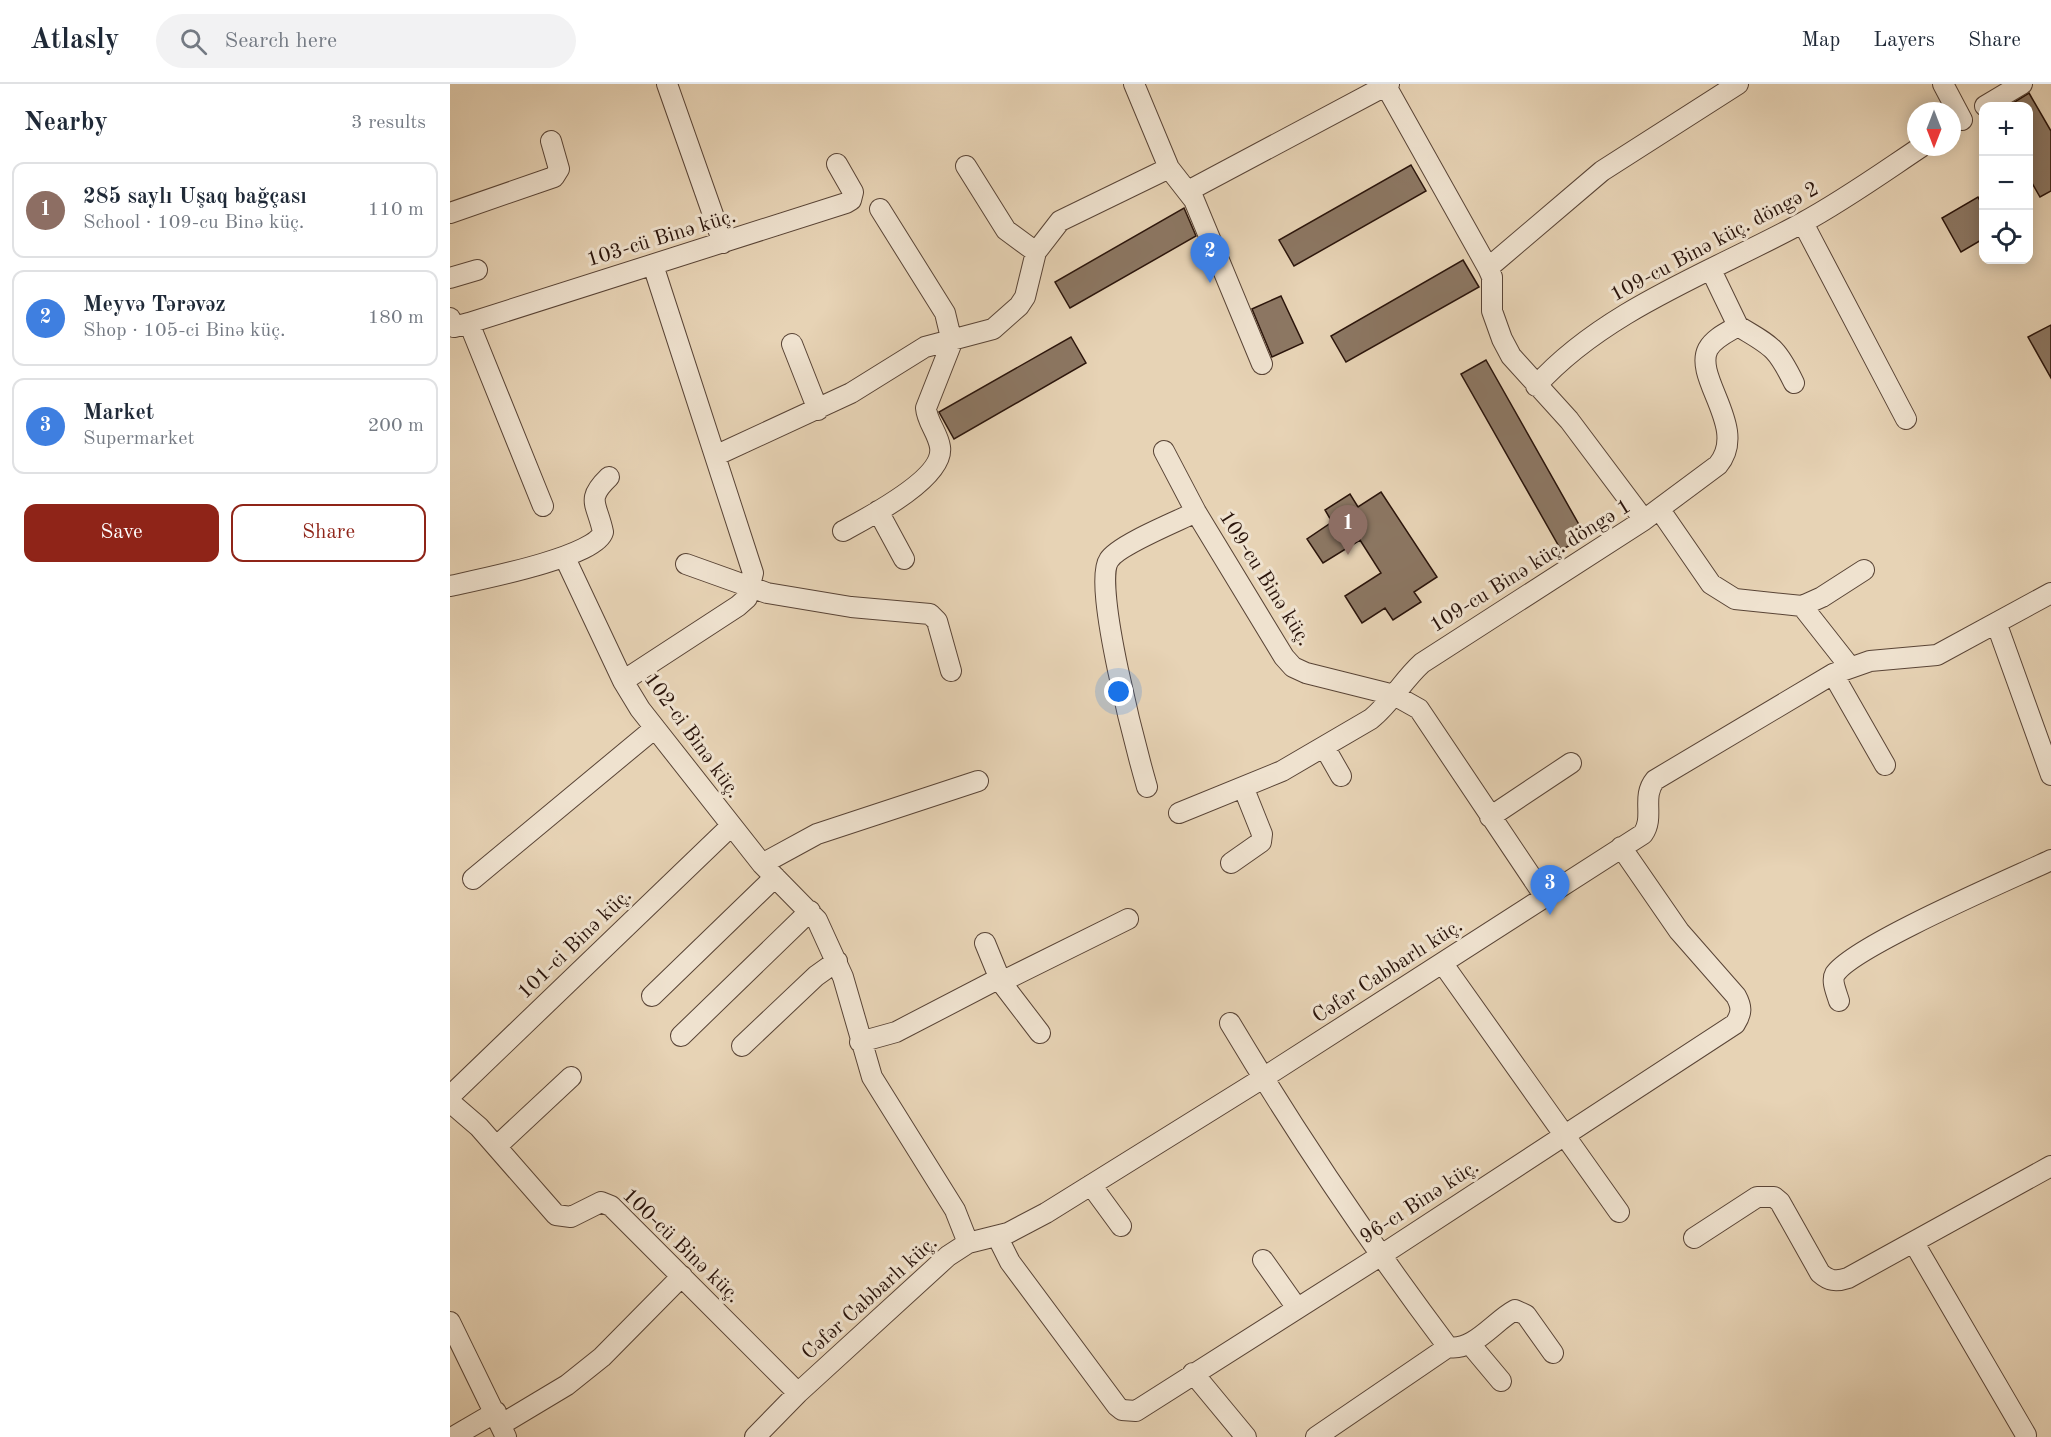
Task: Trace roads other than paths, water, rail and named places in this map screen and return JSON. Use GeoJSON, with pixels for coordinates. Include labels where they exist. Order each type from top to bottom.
{"type":"FeatureCollection","features":[{"type":"Feature","properties":{"kind":"street"},"geometry":{"type":"LineString","coordinates":[[667,84],[723,243]]}},
{"type":"Feature","properties":{"kind":"street"},"geometry":{"type":"LineString","coordinates":[[1134,84],[1169,168],[1188,191],[1216,251],[1262,364]]}},
{"type":"Feature","properties":{"kind":"street"},"geometry":{"type":"LineString","coordinates":[[1488,268],[1602,171],[1738,84]]}},
{"type":"Feature","properties":{"kind":"street"},"geometry":{"type":"LineString","coordinates":[[1943,84],[1949,102]]}},
{"type":"Feature","properties":{"kind":"street"},"geometry":{"type":"LineString","coordinates":[[1992,102],[2022,84]]}},
{"type":"Feature","properties":{"kind":"street"},"geometry":{"type":"LineString","coordinates":[[1188,191],[1377,87],[1488,268],[1492,277],[1492,311],[1511,356],[1711,584],[1721,593],[1748,602],[1802,606],[1822,597],[1864,570]]}},
{"type":"Feature","properties":{"kind":"street"},"geometry":{"type":"LineString","coordinates":[[1961,121],[1979,110]]}},
{"type":"Feature","properties":{"kind":"street"},"geometry":{"type":"LineString","coordinates":[[450,213],[554,177],[559,169],[551,141]]}},
{"type":"Feature","properties":{"kind":"street","name":"109-cu Binə küç. döngə 2"},"geometry":{"type":"LineString","coordinates":[[1536,386],[1554,367],[1596,334],[1624,316],[1803,223],[1907,156]]}},
{"type":"Feature","properties":{"kind":"street","name":"103-cü Binə küç."},"geometry":{"type":"LineString","coordinates":[[456,324],[654,265],[851,200],[853,192],[837,164]]}},
{"type":"Feature","properties":{"kind":"street"},"geometry":{"type":"LineString","coordinates":[[966,166],[1006,230],[1036,252]]}},
{"type":"Feature","properties":{"kind":"street"},"geometry":{"type":"LineString","coordinates":[[717,455],[851,393],[925,347],[952,342],[993,329],[1019,306],[1025,297],[1036,252],[1060,222],[1169,168]]}},
{"type":"Feature","properties":{"kind":"street"},"geometry":{"type":"LineString","coordinates":[[843,531],[878,511],[928,476],[936,466],[940,446],[926,408],[952,342],[945,313],[880,209]]}},
{"type":"Feature","properties":{"kind":"street"},"geometry":{"type":"LineString","coordinates":[[1803,223],[1906,419]]}},
{"type":"Feature","properties":{"kind":"street"},"geometry":{"type":"LineString","coordinates":[[654,265],[751,561],[753,573],[751,589]]}},
{"type":"Feature","properties":{"kind":"street"},"geometry":{"type":"LineString","coordinates":[[450,278],[477,270]]}},
{"type":"Feature","properties":{"kind":"street"},"geometry":{"type":"LineString","coordinates":[[1711,270],[1738,326],[1774,348],[1781,356],[1794,383]]}},
{"type":"Feature","properties":{"kind":"street"},"geometry":{"type":"LineString","coordinates":[[456,324],[543,506]]}},
{"type":"Feature","properties":{"kind":"street","name":"109-cu Binə küç. döngə 1"},"geometry":{"type":"LineString","coordinates":[[1179,813],[1244,789],[1325,748],[1371,719],[1422,663],[1452,641],[1652,515],[1724,458],[1727,445],[1724,417],[1705,366],[1709,347],[1738,326]]}},
{"type":"Feature","properties":{"kind":"street"},"geometry":{"type":"LineString","coordinates":[[792,344],[818,410]]}},
{"type":"Feature","properties":{"kind":"street","name":"109-cu Binə küç."},"geometry":{"type":"LineString","coordinates":[[1164,450],[1196,512],[1284,657],[1293,667],[1306,673],[1394,695],[1419,710],[1545,897]]}},
{"type":"Feature","properties":{"kind":"street"},"geometry":{"type":"LineString","coordinates":[[450,586],[565,558],[602,536],[601,523],[593,496],[595,490],[609,477]]}},
{"type":"Feature","properties":{"kind":"street"},"geometry":{"type":"LineString","coordinates":[[878,511],[904,559]]}},
{"type":"Feature","properties":{"kind":"street"},"geometry":{"type":"LineString","coordinates":[[1147,787],[1109,624],[1104,571],[1113,554],[1196,512]]}},
{"type":"Feature","properties":{"kind":"street"},"geometry":{"type":"LineString","coordinates":[[565,558],[623,681]]}},
{"type":"Feature","properties":{"kind":"street"},"geometry":{"type":"LineString","coordinates":[[686,564],[751,589],[851,607],[930,614],[937,621],[951,671]]}},
{"type":"Feature","properties":{"kind":"street","name":"102-ci Binə küç."},"geometry":{"type":"LineString","coordinates":[[751,589],[738,606],[623,681],[655,729],[731,826],[768,871],[810,911],[826,935],[837,961],[872,1077],[955,1210],[968,1243]]}},
{"type":"Feature","properties":{"kind":"street","name":"Cəfər Cabbarlı küç."},"geometry":{"type":"LineString","coordinates":[[755,1437],[798,1393],[948,1256],[968,1243],[1022,1227],[1263,1078],[1621,848],[1647,828],[1647,795],[1649,787],[1655,780],[1841,670],[1890,659],[1937,655],[1997,625],[2051,593]]}},
{"type":"Feature","properties":{"kind":"street"},"geometry":{"type":"LineString","coordinates":[[1802,606],[1841,670],[1885,765]]}},
{"type":"Feature","properties":{"kind":"street"},"geometry":{"type":"LineString","coordinates":[[1997,625],[2051,775]]}},
{"type":"Feature","properties":{"kind":"street"},"geometry":{"type":"LineString","coordinates":[[473,879],[655,729]]}},
{"type":"Feature","properties":{"kind":"street"},"geometry":{"type":"LineString","coordinates":[[1325,748],[1341,776]]}},
{"type":"Feature","properties":{"kind":"street"},"geometry":{"type":"LineString","coordinates":[[1490,817],[1571,763]]}},
{"type":"Feature","properties":{"kind":"street"},"geometry":{"type":"LineString","coordinates":[[652,996],[768,871],[817,834],[978,781]]}},
{"type":"Feature","properties":{"kind":"street"},"geometry":{"type":"LineString","coordinates":[[1231,862],[1261,842],[1262,834],[1244,789]]}},
{"type":"Feature","properties":{"kind":"street","name":"101-ci Binə küç."},"geometry":{"type":"LineString","coordinates":[[450,1096],[731,826]]}},
{"type":"Feature","properties":{"kind":"street","name":"96-cı Binə küç."},"geometry":{"type":"LineString","coordinates":[[997,1236],[1010,1262],[1122,1410],[1136,1411],[1380,1256],[1735,1024],[1741,1016],[1741,1005],[1736,996],[1679,931],[1621,848]]}},
{"type":"Feature","properties":{"kind":"street"},"geometry":{"type":"LineString","coordinates":[[1839,1001],[1833,981],[1834,975],[1851,961],[1883,941],[2051,860]]}},
{"type":"Feature","properties":{"kind":"street"},"geometry":{"type":"LineString","coordinates":[[681,1036],[810,911]]}},
{"type":"Feature","properties":{"kind":"street"},"geometry":{"type":"LineString","coordinates":[[1001,982],[1128,919]]}},
{"type":"Feature","properties":{"kind":"street"},"geometry":{"type":"LineString","coordinates":[[985,943],[1001,982],[1040,1033]]}},
{"type":"Feature","properties":{"kind":"street"},"geometry":{"type":"LineString","coordinates":[[742,1046],[816,976],[837,961]]}},
{"type":"Feature","properties":{"kind":"street"},"geometry":{"type":"LineString","coordinates":[[1443,964],[1618,1212]]}},
{"type":"Feature","properties":{"kind":"street"},"geometry":{"type":"LineString","coordinates":[[860,1042],[896,1032],[998,979],[1001,982]]}},
{"type":"Feature","properties":{"kind":"street"},"geometry":{"type":"LineString","coordinates":[[1230,1023],[1263,1078],[1380,1256],[1448,1347]]}},
{"type":"Feature","properties":{"kind":"street"},"geometry":{"type":"LineString","coordinates":[[497,1146],[571,1077]]}},
{"type":"Feature","properties":{"kind":"street","name":"100-cü Binə küç."},"geometry":{"type":"LineString","coordinates":[[450,1102],[497,1146],[556,1215],[571,1218],[601,1202],[611,1206],[798,1393]]}},
{"type":"Feature","properties":{"kind":"street"},"geometry":{"type":"LineString","coordinates":[[1694,1238],[1757,1197],[1774,1197],[1780,1202],[1820,1272],[1827,1279],[1837,1281],[1848,1278],[1914,1243],[2051,1166]]}},
{"type":"Feature","properties":{"kind":"street"},"geometry":{"type":"LineString","coordinates":[[1091,1185],[1121,1226]]}},
{"type":"Feature","properties":{"kind":"street"},"geometry":{"type":"LineString","coordinates":[[1914,1243],[2026,1435]]}},
{"type":"Feature","properties":{"kind":"street"},"geometry":{"type":"LineString","coordinates":[[1263,1260],[1297,1308]]}},
{"type":"Feature","properties":{"kind":"street"},"geometry":{"type":"LineString","coordinates":[[453,1437],[501,1424],[567,1385],[602,1357],[682,1276]]}},
{"type":"Feature","properties":{"kind":"street"},"geometry":{"type":"LineString","coordinates":[[1316,1437],[1448,1347],[1455,1348],[1470,1344],[1503,1316],[1520,1310],[1553,1353]]}},
{"type":"Feature","properties":{"kind":"street"},"geometry":{"type":"LineString","coordinates":[[450,1322],[501,1424]]}},
{"type":"Feature","properties":{"kind":"street"},"geometry":{"type":"LineString","coordinates":[[1470,1344],[1501,1381]]}},
{"type":"Feature","properties":{"kind":"street"},"geometry":{"type":"LineString","coordinates":[[1193,1373],[1246,1437]]}},
{"type":"Feature","properties":{"kind":"place","name":"Meyvə Tərəvəz"},"geometry":{"type":"Point","coordinates":[1210,283]}},
{"type":"Feature","properties":{"kind":"place","name":"285 saylı Uşaq bağçası"},"geometry":{"type":"Point","coordinates":[1348,555]}},
{"type":"Feature","properties":{"kind":"place","name":"Market"},"geometry":{"type":"Point","coordinates":[1550,915]}}]}
